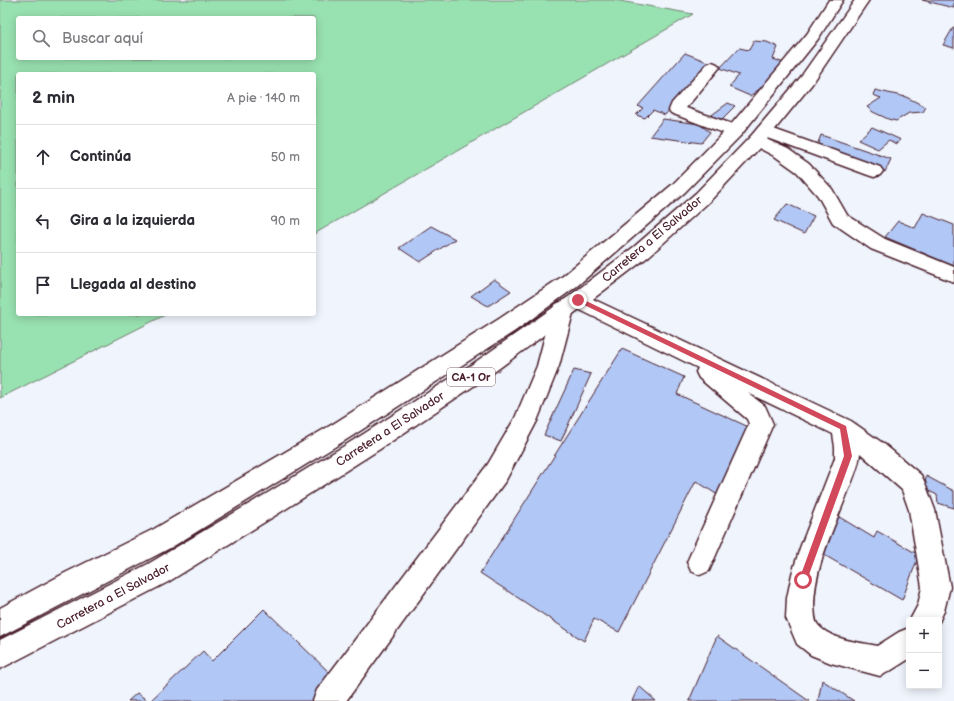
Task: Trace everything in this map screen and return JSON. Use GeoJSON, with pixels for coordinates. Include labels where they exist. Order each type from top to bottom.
{"type":"FeatureCollection","features":[{"type":"Feature","properties":{"kind":"main road","name":"Carretera a El Salvador"},"geometry":{"type":"LineString","coordinates":[[0,623],[75,582],[163,538],[341,431],[507,325],[570,281],[679,188],[735,131],[813,36],[836,0]]}},
{"type":"Feature","properties":{"kind":"main road","name":"Carretera a El Salvador"},"geometry":{"type":"LineString","coordinates":[[0,655],[158,573],[371,442],[482,369],[642,251],[697,202],[761,136],[806,81],[862,0]]}},
{"type":"Feature","properties":{"kind":"main road"},"geometry":{"type":"LineString","coordinates":[[712,67],[678,106],[677,110],[735,131]]}},
{"type":"Feature","properties":{"kind":"main road"},"geometry":{"type":"LineString","coordinates":[[761,136],[874,171]]}},
{"type":"Feature","properties":{"kind":"main road"},"geometry":{"type":"LineString","coordinates":[[761,136],[803,168],[825,193],[840,219],[878,244],[954,275]]}},
{"type":"Feature","properties":{"kind":"main road"},"geometry":{"type":"LineString","coordinates":[[328,701],[497,472],[525,421],[548,366],[570,304],[680,349],[843,428],[875,450],[912,483],[922,510],[936,587],[930,611],[926,617]]}},
{"type":"Feature","properties":{"kind":"main road"},"geometry":{"type":"LineString","coordinates":[[680,349],[757,413],[761,424],[700,562]]}},
{"type":"Feature","properties":{"kind":"main road"},"geometry":{"type":"LineString","coordinates":[[843,428],[848,456],[803,580],[799,610],[801,624],[808,635],[829,649],[880,661],[906,644]]}},
{"type":"Feature","properties":{"kind":"green space"},"geometry":{"type":"Polygon","coordinates":[[[0,0],[614,0],[693,14],[316,233],[316,72],[16,72],[16,316],[163,316],[0,398],[0,0]]]}},
{"type":"Feature","properties":{"kind":"building"},"geometry":{"type":"Polygon","coordinates":[[[922,0],[954,0],[954,8],[922,0]]]}},
{"type":"Feature","properties":{"kind":"building"},"geometry":{"type":"Polygon","coordinates":[[[954,28],[954,48],[943,45],[954,28]]]}},
{"type":"Feature","properties":{"kind":"building"},"geometry":{"type":"Polygon","coordinates":[[[754,41],[767,42],[778,47],[773,59],[784,63],[765,85],[750,96],[729,87],[739,75],[720,68],[739,48],[749,50],[754,41]]]}},
{"type":"Feature","properties":{"kind":"building"},"geometry":{"type":"Polygon","coordinates":[[[685,53],[710,63],[665,115],[653,110],[645,118],[636,115],[643,108],[638,106],[685,53]]]}},
{"type":"Feature","properties":{"kind":"building"},"geometry":{"type":"Polygon","coordinates":[[[875,90],[906,97],[926,107],[923,112],[909,113],[896,121],[888,119],[873,112],[867,107],[881,98],[873,95],[875,90]]]}},
{"type":"Feature","properties":{"kind":"building"},"geometry":{"type":"Polygon","coordinates":[[[728,103],[735,106],[722,119],[709,117],[728,103]]]}},
{"type":"Feature","properties":{"kind":"building"},"geometry":{"type":"Polygon","coordinates":[[[663,119],[699,124],[710,132],[701,143],[650,136],[663,119]]]}},
{"type":"Feature","properties":{"kind":"building"},"geometry":{"type":"Polygon","coordinates":[[[872,127],[901,140],[896,144],[889,140],[878,149],[858,140],[872,127]]]}},
{"type":"Feature","properties":{"kind":"building"},"geometry":{"type":"Polygon","coordinates":[[[821,135],[891,159],[885,172],[816,148],[821,135]]]}},
{"type":"Feature","properties":{"kind":"building"},"geometry":{"type":"Polygon","coordinates":[[[787,204],[814,216],[804,234],[774,220],[787,204]]]}},
{"type":"Feature","properties":{"kind":"building"},"geometry":{"type":"Polygon","coordinates":[[[923,213],[954,225],[954,266],[885,237],[898,221],[915,228],[923,213]]]}},
{"type":"Feature","properties":{"kind":"building"},"geometry":{"type":"Polygon","coordinates":[[[431,226],[455,239],[420,262],[399,248],[431,226]]]}},
{"type":"Feature","properties":{"kind":"building"},"geometry":{"type":"Polygon","coordinates":[[[494,279],[511,291],[488,306],[471,296],[494,279]]]}},
{"type":"Feature","properties":{"kind":"building"},"geometry":{"type":"Polygon","coordinates":[[[622,349],[684,377],[677,394],[753,429],[724,499],[696,481],[619,632],[594,619],[584,641],[480,573],[622,349]]]}},
{"type":"Feature","properties":{"kind":"building"},"geometry":{"type":"Polygon","coordinates":[[[574,370],[591,374],[561,441],[544,435],[574,370]]]}},
{"type":"Feature","properties":{"kind":"building"},"geometry":{"type":"Polygon","coordinates":[[[926,476],[954,491],[954,508],[938,503],[937,495],[925,489],[926,476]]]}},
{"type":"Feature","properties":{"kind":"building"},"geometry":{"type":"Polygon","coordinates":[[[836,515],[874,538],[877,531],[919,555],[902,600],[819,552],[836,515]]]}},
{"type":"Feature","properties":{"kind":"building"},"geometry":{"type":"Polygon","coordinates":[[[264,609],[334,677],[316,701],[150,701],[203,651],[212,661],[264,609]]]}},
{"type":"Feature","properties":{"kind":"building"},"geometry":{"type":"Polygon","coordinates":[[[717,636],[809,701],[689,701],[717,636]]]}},
{"type":"Feature","properties":{"kind":"building"},"geometry":{"type":"Polygon","coordinates":[[[822,680],[854,701],[818,701],[822,680]]]}},
{"type":"Feature","properties":{"kind":"building"},"geometry":{"type":"Polygon","coordinates":[[[639,686],[656,701],[632,701],[639,686]]]}},
{"type":"Feature","properties":{"kind":"building"},"geometry":{"type":"Polygon","coordinates":[[[137,693],[148,701],[128,701],[137,693]]]}},
{"type":"Feature","properties":{"kind":"route"},"geometry":{"type":"LineString","coordinates":[[578,300],[843,428],[848,456],[803,580]]}}]}
